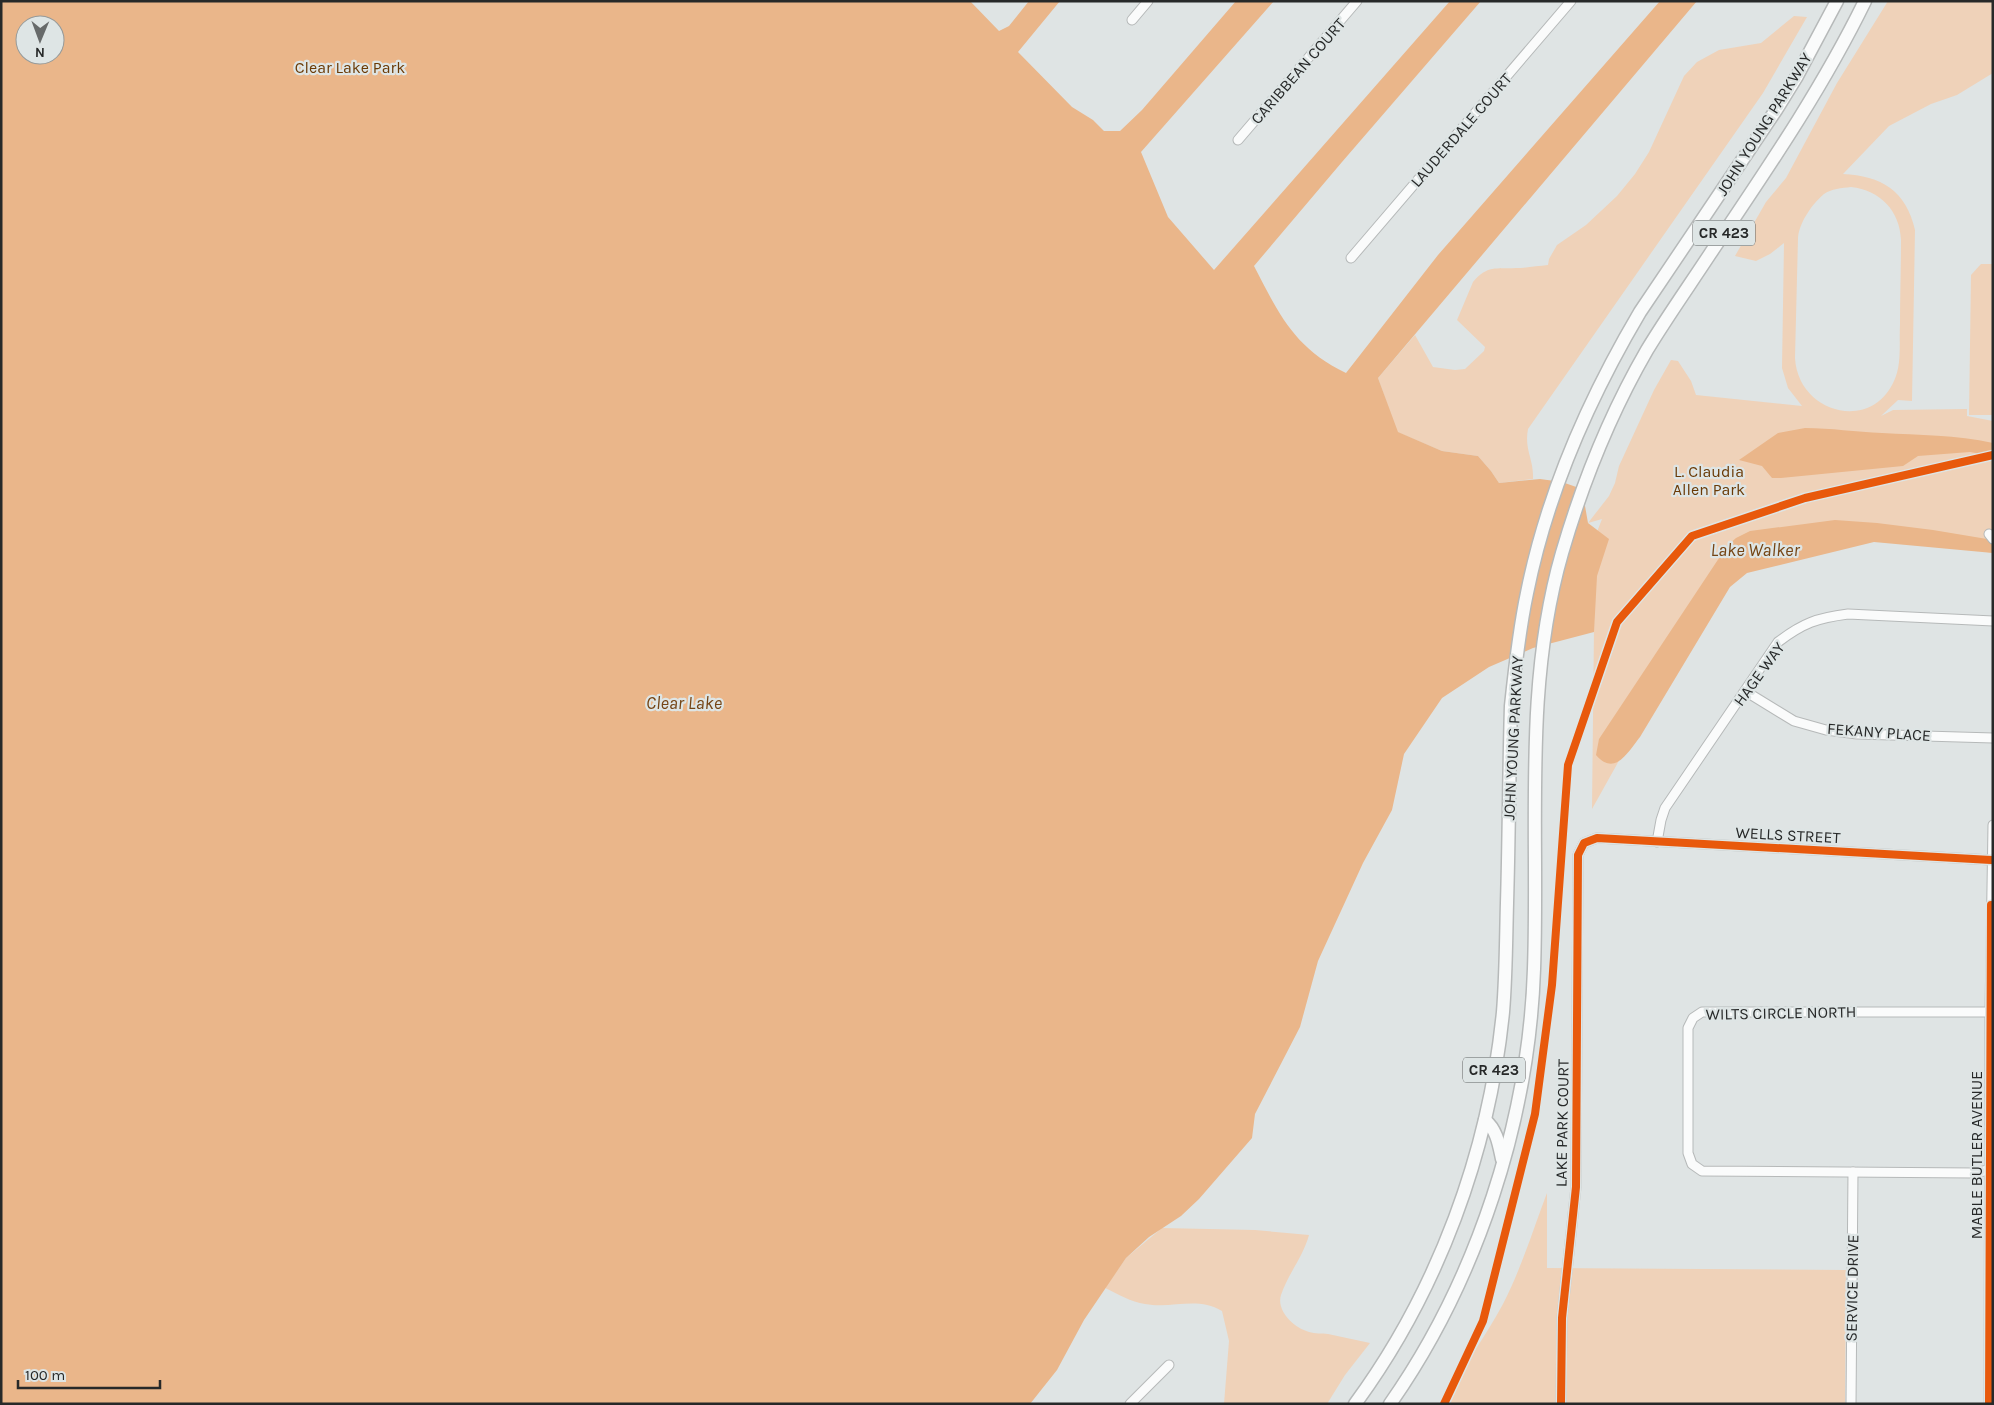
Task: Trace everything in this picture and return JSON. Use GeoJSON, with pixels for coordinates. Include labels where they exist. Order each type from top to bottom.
{"type":"FeatureCollection","features":[{"type":"Feature","properties":{"kind":"main road","name":"JOHN YOUNG PARKWAY"},"geometry":{"type":"LineString","coordinates":[[1354,1404],[1388,1354],[1428,1280],[1460,1203],[1485,1120],[1498,1045],[1505,983],[1511,706],[1520,627],[1544,525],[1567,459],[1588,409],[1621,345],[1640,312],[1776,110],[1837,1]]}},
{"type":"Feature","properties":{"kind":"main road","name":"JOHN YOUNG PARKWAY"},"geometry":{"type":"LineString","coordinates":[[1390,1404],[1430,1338],[1459,1282],[1485,1218],[1503,1162],[1521,1086],[1531,1013],[1535,946],[1536,708],[1542,653],[1553,592],[1564,548],[1590,468],[1622,397],[1647,350],[1797,124],[1840,50],[1864,1]]}},
{"type":"Feature","properties":{"kind":"main road"},"geometry":{"type":"LineString","coordinates":[[1485,1120],[1490,1124],[1498,1138],[1503,1162]]}},
{"type":"Feature","properties":{"kind":"street"},"geometry":{"type":"LineString","coordinates":[[1132,20],[1148,1]]}},
{"type":"Feature","properties":{"kind":"street","name":"CARIBBEAN COURT"},"geometry":{"type":"LineString","coordinates":[[1238,140],[1357,1]]}},
{"type":"Feature","properties":{"kind":"street","name":"LAUDERDALE COURT"},"geometry":{"type":"LineString","coordinates":[[1351,258],[1571,1]]}},
{"type":"Feature","properties":{"kind":"street","name":"HAGE WAY"},"geometry":{"type":"LineString","coordinates":[[1657,842],[1661,820],[1666,808],[1778,642],[1798,627],[1828,616],[1848,614],[1993,621]]}},
{"type":"Feature","properties":{"kind":"street","name":"FEKANY PLACE"},"geometry":{"type":"LineString","coordinates":[[1745,690],[1794,721],[1826,730],[1857,734],[1993,738]]}},
{"type":"Feature","properties":{"kind":"street","name":"MABLE BUTLER AVENUE"},"geometry":{"type":"LineString","coordinates":[[1989,1404],[1991,1325],[1991,860],[1993,825]]}},
{"type":"Feature","properties":{"kind":"street","name":"WELLS STREET"},"geometry":{"type":"LineString","coordinates":[[1584,843],[1597,838],[1991,860]]}},
{"type":"Feature","properties":{"kind":"street","name":"LAKE PARK COURT"},"geometry":{"type":"LineString","coordinates":[[1561,1404],[1562,1318],[1576,1187],[1578,855],[1584,843]]}},
{"type":"Feature","properties":{"kind":"street","name":"WILTS CIRCLE NORTH"},"geometry":{"type":"LineString","coordinates":[[1990,1012],[1702,1012],[1692,1018],[1688,1028],[1688,1153],[1692,1164],[1702,1171],[1974,1172],[1991,1169]]}},
{"type":"Feature","properties":{"kind":"street","name":"SERVICE DRIVE"},"geometry":{"type":"LineString","coordinates":[[1851,1404],[1854,1172]]}},
{"type":"Feature","properties":{"kind":"street"},"geometry":{"type":"LineString","coordinates":[[1130,1404],[1169,1365]]}},
{"type":"Feature","properties":{"kind":"green space","name":"L. Claudia Allen Park"},"geometry":{"type":"Polygon","coordinates":[[[1888,1],[1993,1],[1993,73],[1957,95],[1931,104],[1889,126],[1843,174],[1869,178],[1890,188],[1905,205],[1915,230],[1912,401],[1898,400],[1881,416],[1893,410],[1967,409],[1967,416],[1993,421],[1993,553],[1857,532],[1731,560],[1592,809],[1595,537],[1602,519],[1588,523],[1609,496],[1615,483],[1619,466],[1654,390],[1671,360],[1678,361],[1691,381],[1696,395],[1802,406],[1788,388],[1782,368],[1784,243],[1770,254],[1756,261],[1735,256],[1766,202],[1786,178],[1837,83],[1888,1]],[[1851,187],[1833,190],[1824,194],[1807,214],[1798,238],[1795,358],[1799,377],[1809,392],[1822,403],[1837,410],[1853,411],[1869,407],[1883,397],[1897,374],[1900,353],[1900,230],[1897,220],[1886,204],[1871,192],[1851,187]]]}},
{"type":"Feature","properties":{"kind":"green space"},"geometry":{"type":"Polygon","coordinates":[[[1794,16],[1807,17],[1763,93],[1528,429],[1527,443],[1533,479],[1499,483],[1478,456],[1442,451],[1397,432],[1378,378],[1415,335],[1433,367],[1455,370],[1465,369],[1484,351],[1485,347],[1457,320],[1473,282],[1487,270],[1548,265],[1549,259],[1557,245],[1586,225],[1617,196],[1635,174],[1649,152],[1684,76],[1697,62],[1719,50],[1761,43],[1794,16]]]}},
{"type":"Feature","properties":{"kind":"green space"},"geometry":{"type":"Polygon","coordinates":[[[1981,264],[1993,264],[1993,415],[1969,415],[1971,275],[1981,264]]]}},
{"type":"Feature","properties":{"kind":"green space"},"geometry":{"type":"Polygon","coordinates":[[[1547,1193],[1547,1268],[1846,1270],[1845,1404],[1439,1404],[1503,1304],[1521,1263],[1547,1193]]]}},
{"type":"Feature","properties":{"kind":"green space"},"geometry":{"type":"Polygon","coordinates":[[[1162,1228],[1255,1230],[1309,1235],[1281,1295],[1281,1307],[1284,1313],[1292,1323],[1303,1330],[1370,1343],[1345,1375],[1327,1404],[1224,1404],[1229,1341],[1222,1311],[1203,1304],[1155,1305],[1140,1303],[1105,1288],[1126,1258],[1162,1228]]]}},
{"type":"Feature","properties":{"kind":"water","name":"Clear Lake"},"geometry":{"type":"Polygon","coordinates":[[[1,1],[970,1],[999,31],[1009,26],[1029,1],[1060,1],[1018,52],[1072,107],[1093,120],[1104,131],[1120,131],[1142,110],[1236,1],[1274,1],[1141,152],[1168,217],[1214,270],[1450,1],[1481,1],[1254,266],[1280,314],[1301,341],[1328,363],[1346,373],[1438,255],[1660,1],[1697,1],[1378,378],[1398,432],[1442,451],[1478,456],[1499,483],[1540,479],[1562,482],[1582,489],[1588,523],[1609,539],[1597,576],[1594,632],[1533,648],[1489,667],[1442,698],[1404,754],[1392,810],[1363,863],[1318,961],[1300,1027],[1255,1114],[1252,1138],[1199,1199],[1181,1216],[1149,1237],[1126,1258],[1084,1320],[1057,1370],[1030,1404],[1,1404],[1,1]]]}},
{"type":"Feature","properties":{"kind":"water"},"geometry":{"type":"Polygon","coordinates":[[[1805,428],[1979,440],[1993,443],[1993,456],[1970,452],[1918,456],[1903,466],[1781,478],[1772,478],[1762,466],[1739,460],[1778,433],[1805,428]]]}},
{"type":"Feature","properties":{"kind":"water","name":"Lake Walker"},"geometry":{"type":"Polygon","coordinates":[[[1835,520],[1933,530],[1993,540],[1993,553],[1874,542],[1747,573],[1730,587],[1631,749],[1621,760],[1615,763],[1609,764],[1596,755],[1599,739],[1727,546],[1736,538],[1750,531],[1835,520]]]}},
{"type":"Feature","properties":{"kind":"cycle path"},"geometry":{"type":"LineString","coordinates":[[1444,1404],[1483,1321],[1535,1114],[1552,985],[1568,765],[1617,622],[1692,536],[1805,498],[1993,455]]}},
{"type":"Feature","properties":{"kind":"cycle path"},"geometry":{"type":"LineString","coordinates":[[1561,1404],[1562,1318],[1576,1187],[1578,855],[1584,843],[1597,838],[1991,860]]}},
{"type":"Feature","properties":{"kind":"cycle path"},"geometry":{"type":"LineString","coordinates":[[1989,1404],[1991,905]]}},
{"type":"Feature","properties":{"kind":"park label","name":"Clear Lake Park"},"geometry":{"type":"Point","coordinates":[350,67]}}]}
